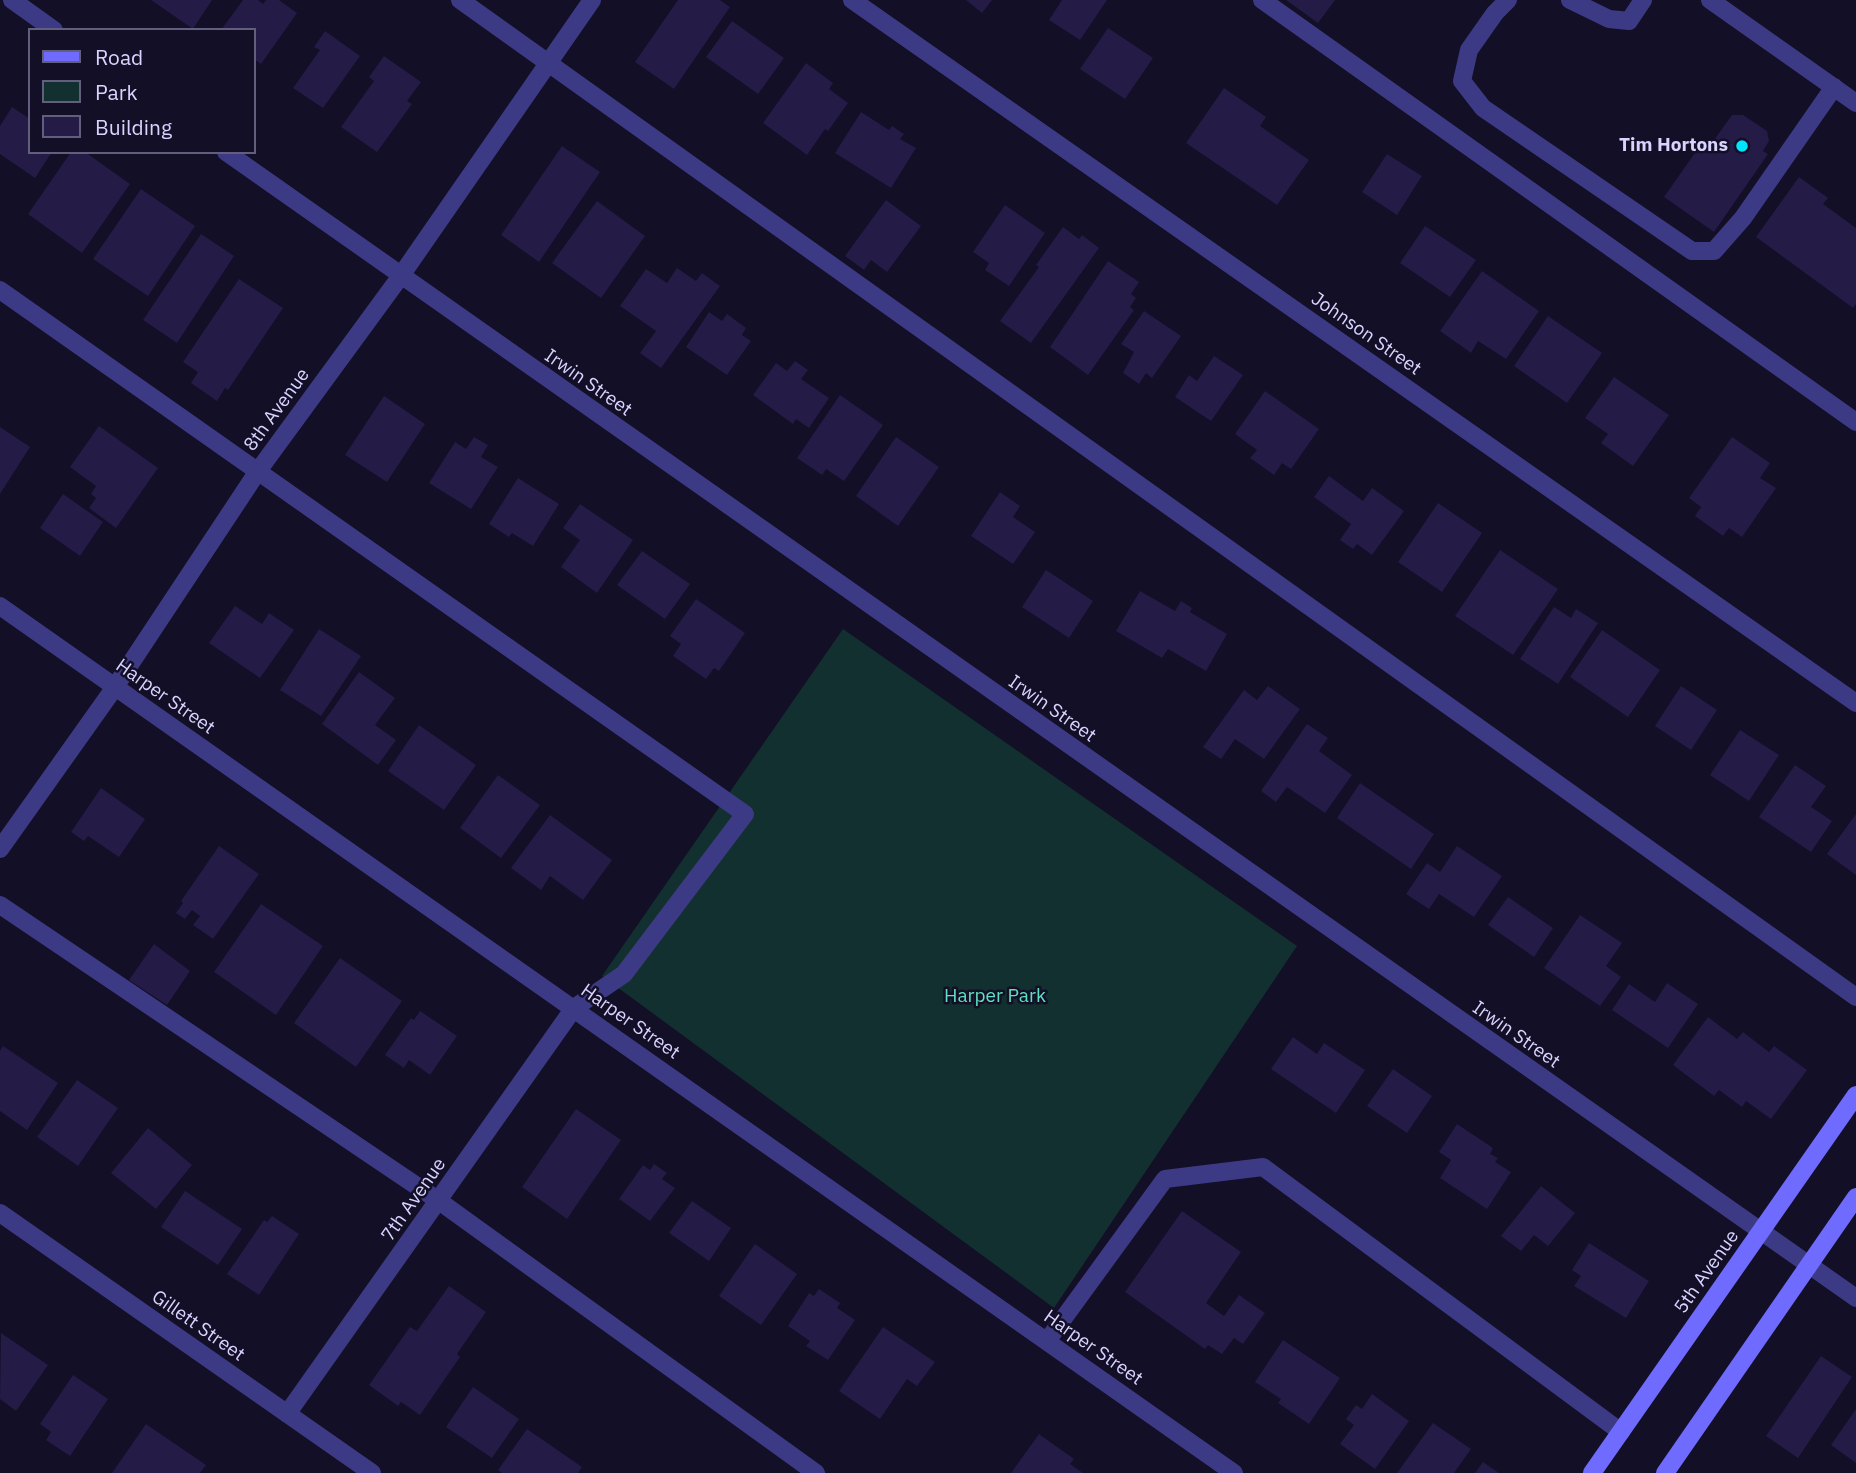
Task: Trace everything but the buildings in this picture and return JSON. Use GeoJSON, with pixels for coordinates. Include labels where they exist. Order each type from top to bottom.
{"type":"FeatureCollection","features":[{"type":"Feature","properties":{"kind":"main road","name":"5th Avenue"},"geometry":{"type":"LineString","coordinates":[[1592,1473],[1856,1096]]}},
{"type":"Feature","properties":{"kind":"main road"},"geometry":{"type":"LineString","coordinates":[[1672,1471],[1856,1197]]}},
{"type":"Feature","properties":{"kind":"street"},"geometry":{"type":"LineString","coordinates":[[12,0],[51,28]]}},
{"type":"Feature","properties":{"kind":"street"},"geometry":{"type":"LineString","coordinates":[[460,0],[1856,997]]}},
{"type":"Feature","properties":{"kind":"street","name":"8th Avenue"},"geometry":{"type":"LineString","coordinates":[[0,849],[115,687],[258,471],[400,277],[593,0]]}},
{"type":"Feature","properties":{"kind":"street","name":"Johnson Street"},"geometry":{"type":"LineString","coordinates":[[852,0],[1856,703]]}},
{"type":"Feature","properties":{"kind":"street"},"geometry":{"type":"LineString","coordinates":[[1262,0],[1856,422]]}},
{"type":"Feature","properties":{"kind":"street"},"geometry":{"type":"LineString","coordinates":[[1508,0],[1495,13],[1469,50],[1462,81],[1483,108],[1692,251],[1714,251],[1743,218],[1834,87]]}},
{"type":"Feature","properties":{"kind":"street"},"geometry":{"type":"LineString","coordinates":[[1570,0],[1609,19],[1629,21],[1643,0]]}},
{"type":"Feature","properties":{"kind":"street"},"geometry":{"type":"LineString","coordinates":[[1710,0],[1856,103]]}},
{"type":"Feature","properties":{"kind":"street","name":"Irwin Street"},"geometry":{"type":"LineString","coordinates":[[229,154],[400,277],[1856,1297]]}},
{"type":"Feature","properties":{"kind":"street"},"geometry":{"type":"LineString","coordinates":[[0,290],[745,814],[624,974],[574,1008]]}},
{"type":"Feature","properties":{"kind":"street","name":"Harper Street"},"geometry":{"type":"LineString","coordinates":[[0,606],[1234,1473]]}},
{"type":"Feature","properties":{"kind":"street"},"geometry":{"type":"LineString","coordinates":[[0,905],[439,1201],[816,1473]]}},
{"type":"Feature","properties":{"kind":"street","name":"7th Avenue"},"geometry":{"type":"LineString","coordinates":[[287,1414],[574,1008]]}},
{"type":"Feature","properties":{"kind":"street"},"geometry":{"type":"LineString","coordinates":[[1046,1340],[1165,1179],[1263,1167],[1621,1432]]}},
{"type":"Feature","properties":{"kind":"street","name":"Gillett Street"},"geometry":{"type":"LineString","coordinates":[[0,1213],[372,1473]]}},
{"type":"Feature","properties":{"kind":"green space","name":"Harper Park"},"geometry":{"type":"Polygon","coordinates":[[[843,629],[1297,946],[1054,1308],[602,976],[843,629]]]}},
{"type":"Feature","properties":{"kind":"place","name":"Tim Hortons"},"geometry":{"type":"Point","coordinates":[1742,146]}}]}
